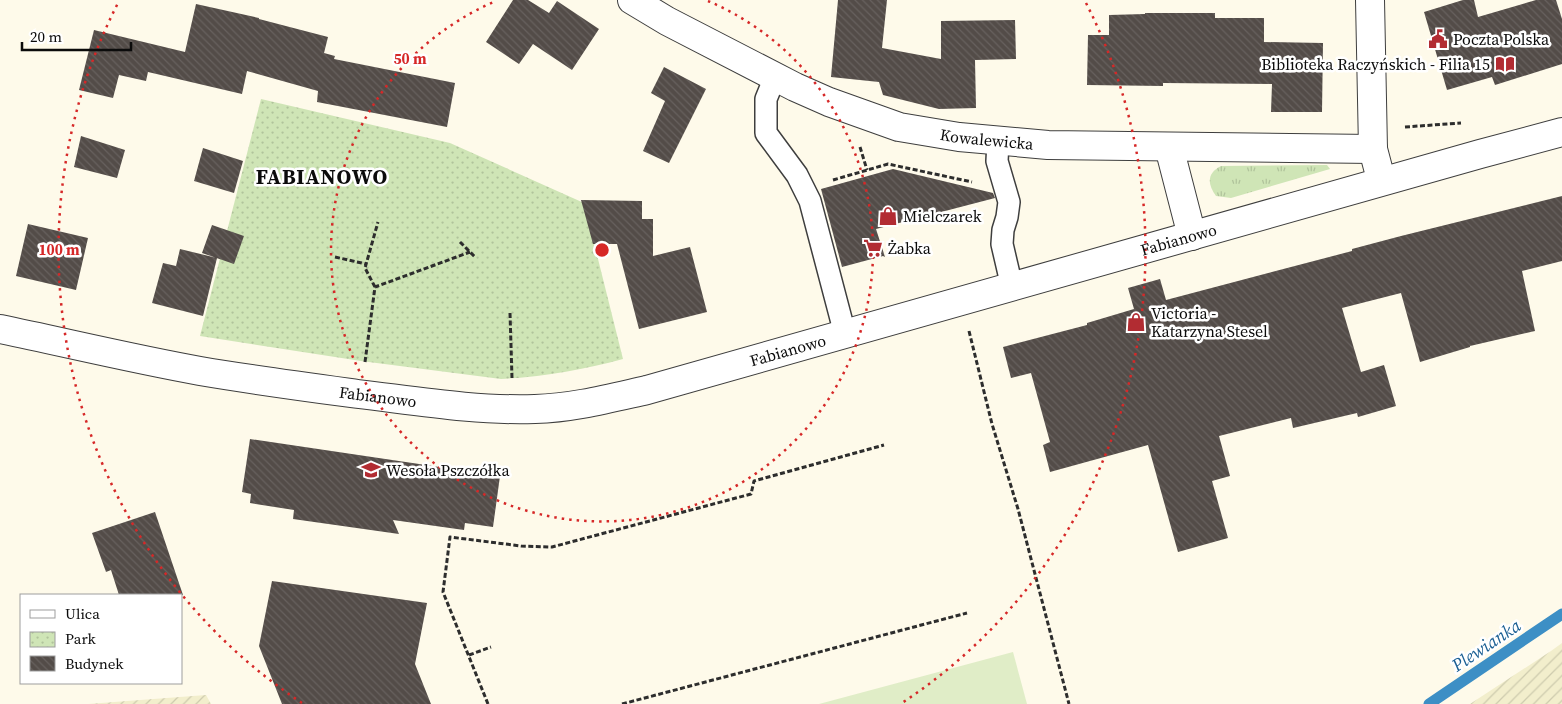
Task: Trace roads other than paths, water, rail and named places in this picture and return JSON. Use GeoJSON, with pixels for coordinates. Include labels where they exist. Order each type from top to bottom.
{"type":"FeatureCollection","features":[{"type":"Feature","properties":{"kind":"street","name":"Kowalewicka"},"geometry":{"type":"LineString","coordinates":[[632,0],[667,21],[795,88],[899,127],[936,134],[1048,146],[1169,147],[1372,139]]}},
{"type":"Feature","properties":{"kind":"street"},"geometry":{"type":"LineString","coordinates":[[1370,0],[1372,139],[1382,182]]}},
{"type":"Feature","properties":{"kind":"street","name":"Fabianowo"},"geometry":{"type":"LineString","coordinates":[[0,329],[201,371],[461,407],[536,409],[590,402],[647,390],[1562,132]]}},
{"type":"Feature","properties":{"kind":"street"},"geometry":{"type":"LineString","coordinates":[[1169,147],[1192,236]]}},
{"type":"Feature","properties":{"kind":"lane"},"geometry":{"type":"LineString","coordinates":[[775,77],[766,99],[766,133],[797,175],[810,201],[845,334]]}},
{"type":"Feature","properties":{"kind":"lane"},"geometry":{"type":"LineString","coordinates":[[998,142],[997,161],[1009,202],[1002,244],[1012,287]]}},
{"type":"Feature","properties":{"kind":"waterway","name":"Plewianka"},"geometry":{"type":"LineString","coordinates":[[1429,704],[1562,614]]}},
{"type":"Feature","properties":{"kind":"place","name":"Poczta Polska"},"geometry":{"type":"Point","coordinates":[1438,39]}},
{"type":"Feature","properties":{"kind":"place","name":"Biblioteka Raczyńskich - Filia 15"},"geometry":{"type":"Point","coordinates":[1505,64]}},
{"type":"Feature","properties":{"kind":"place","name":"Mielczarek"},"geometry":{"type":"Point","coordinates":[888,216]}},
{"type":"Feature","properties":{"kind":"place","name":"Żabka"},"geometry":{"type":"Point","coordinates":[873,248]}},
{"type":"Feature","properties":{"kind":"place","name":"Victoria - Katarzyna Stesel"},"geometry":{"type":"Point","coordinates":[1136,322]}},
{"type":"Feature","properties":{"kind":"place","name":"Wesoła Pszczółka"},"geometry":{"type":"Point","coordinates":[371,470]}},
{"type":"Feature","properties":{"kind":"district","name":"FABIANOWO"},"geometry":{"type":"Point","coordinates":[322,176]}}]}
